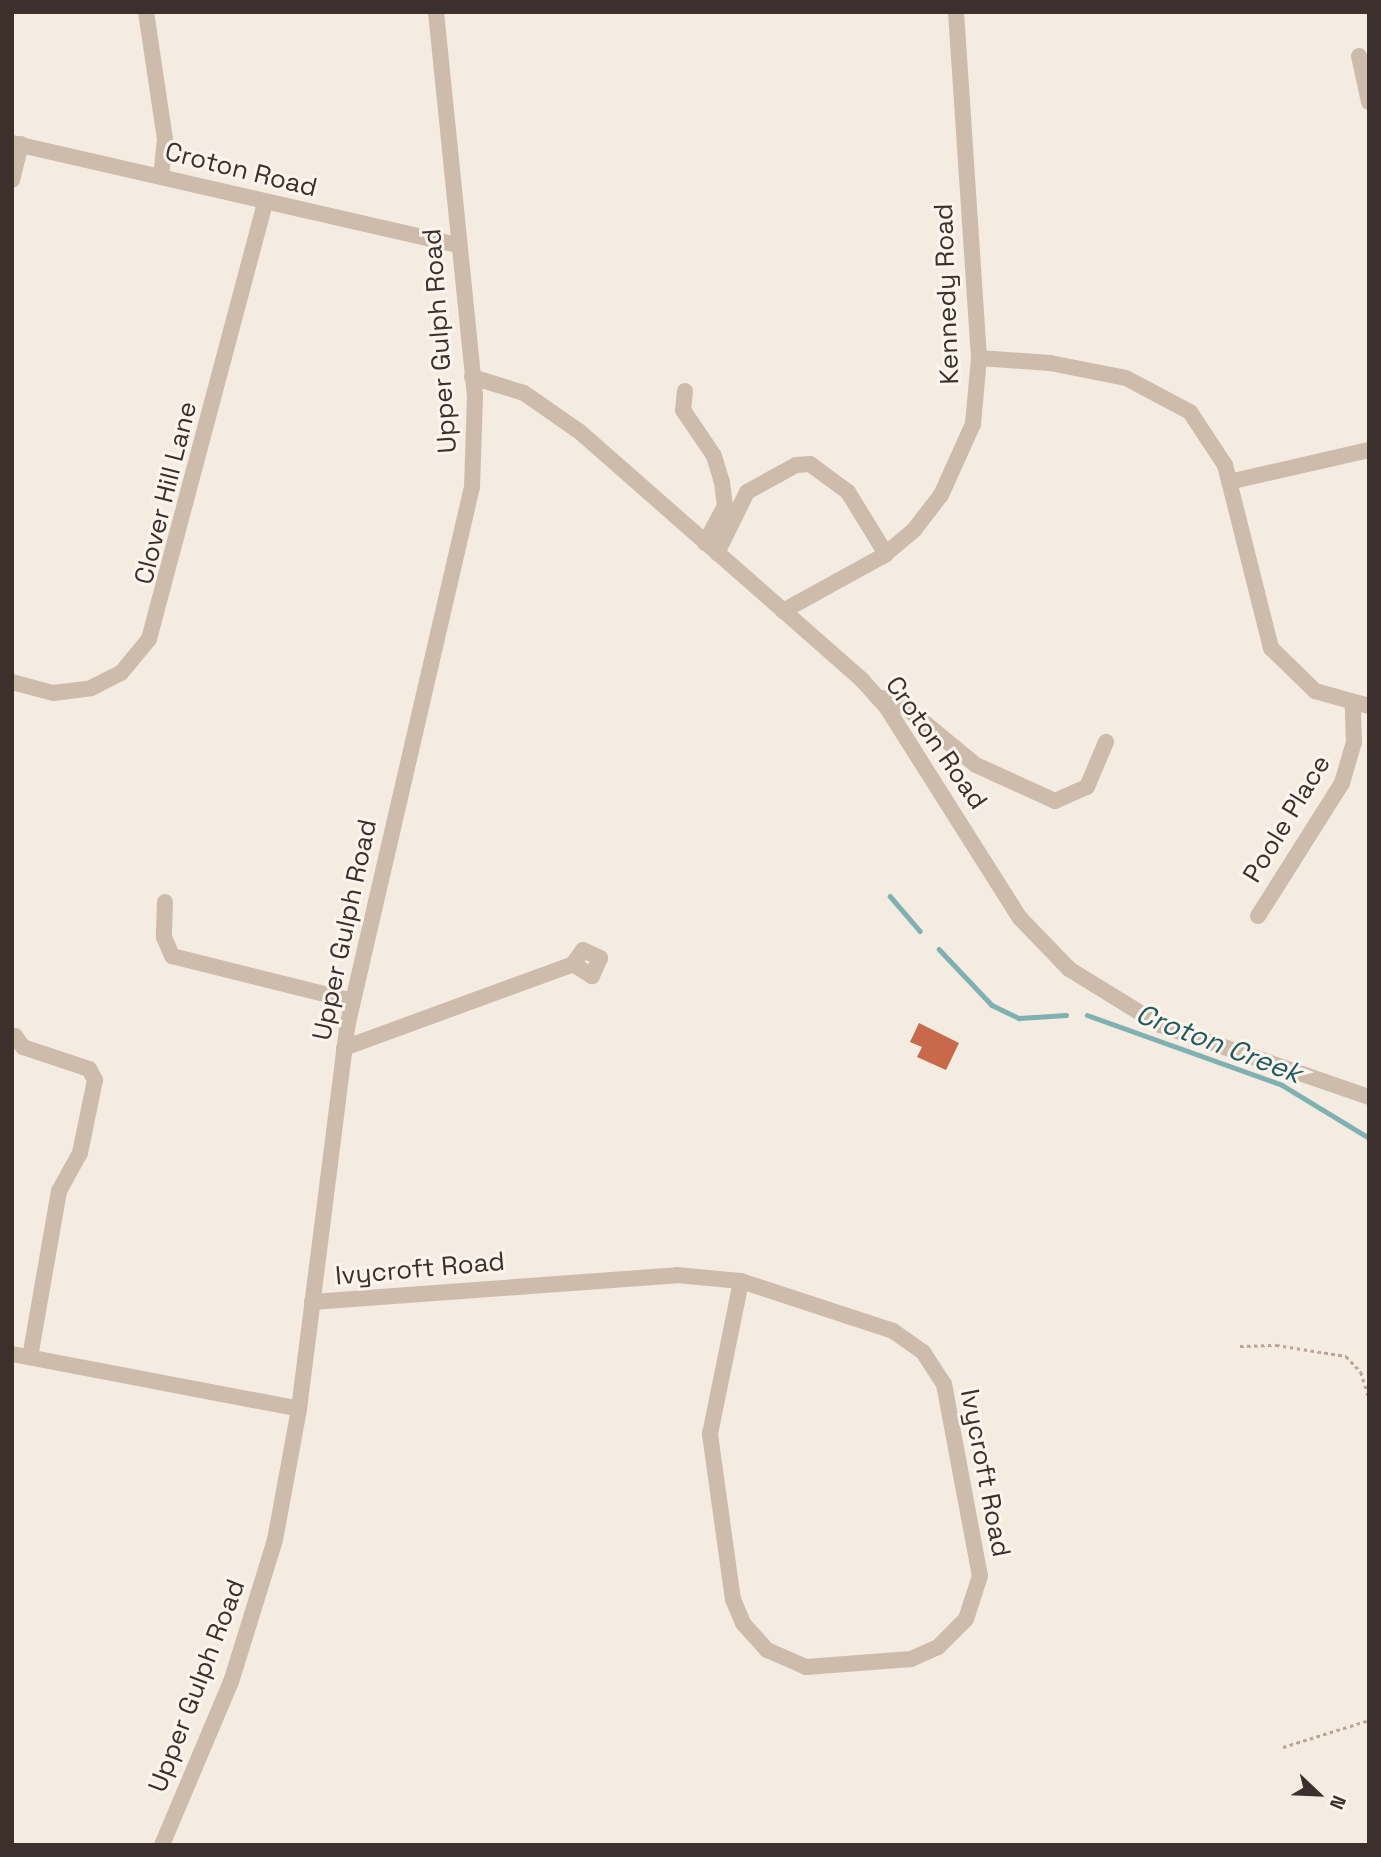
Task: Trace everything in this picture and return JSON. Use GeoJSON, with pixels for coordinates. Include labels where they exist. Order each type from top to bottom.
{"type":"FeatureCollection","features":[{"type":"Feature","properties":{"kind":"street"},"geometry":{"type":"LineString","coordinates":[[146,12],[165,139],[161,176]]}},
{"type":"Feature","properties":{"kind":"street","name":"Upper Gulph Road"},"geometry":{"type":"LineString","coordinates":[[162,1845],[255,1614],[299,1409],[352,1001],[465,534],[476,438],[436,12]]}},
{"type":"Feature","properties":{"kind":"street","name":"Kennedy Road"},"geometry":{"type":"LineString","coordinates":[[783,611],[886,554],[941,495],[973,424],[979,358],[956,12]]}},
{"type":"Feature","properties":{"kind":"street"},"geometry":{"type":"LineString","coordinates":[[1359,56],[1369,102]]}},
{"type":"Feature","properties":{"kind":"street"},"geometry":{"type":"LineString","coordinates":[[12,180],[17,144]]}},
{"type":"Feature","properties":{"kind":"street","name":"Croton Road"},"geometry":{"type":"LineString","coordinates":[[17,144],[458,245]]}},
{"type":"Feature","properties":{"kind":"street","name":"Clover Hill Lane"},"geometry":{"type":"LineString","coordinates":[[12,682],[53,693],[92,688],[121,673],[149,639],[265,202]]}},
{"type":"Feature","properties":{"kind":"street"},"geometry":{"type":"LineString","coordinates":[[979,358],[1086,368],[1153,387],[1204,427],[1229,482],[1271,648],[1298,680],[1361,705]]}},
{"type":"Feature","properties":{"kind":"street","name":"Croton Road"},"geometry":{"type":"LineString","coordinates":[[472,377],[524,393],[557,416],[783,611],[877,697],[1020,918],[1069,969],[1160,1025],[1369,1097]]}},
{"type":"Feature","properties":{"kind":"street"},"geometry":{"type":"LineString","coordinates":[[685,390],[683,410],[713,456],[725,506],[711,548]]}},
{"type":"Feature","properties":{"kind":"street"},"geometry":{"type":"LineString","coordinates":[[1229,482],[1369,450]]}},
{"type":"Feature","properties":{"kind":"street"},"geometry":{"type":"LineString","coordinates":[[711,548],[747,492],[796,465],[810,464],[848,492],[886,554]]}},
{"type":"Feature","properties":{"kind":"street"},"geometry":{"type":"LineString","coordinates":[[877,697],[898,701],[976,765],[1055,802],[1087,787],[1106,742]]}},
{"type":"Feature","properties":{"kind":"street","name":"Poole Place"},"geometry":{"type":"LineString","coordinates":[[1258,916],[1342,783],[1361,705]]}},
{"type":"Feature","properties":{"kind":"street"},"geometry":{"type":"LineString","coordinates":[[165,902],[164,937],[172,956],[352,1001]]}},
{"type":"Feature","properties":{"kind":"street"},"geometry":{"type":"LineString","coordinates":[[344,1048],[573,964]]}},
{"type":"Feature","properties":{"kind":"street"},"geometry":{"type":"LineString","coordinates":[[15,1037],[23,1047],[94,1073],[80,1153],[60,1191],[30,1357]]}},
{"type":"Feature","properties":{"kind":"street","name":"Ivycroft Road"},"geometry":{"type":"LineString","coordinates":[[312,1302],[677,1275],[741,1281],[893,1331],[923,1352],[944,1384],[980,1576],[966,1619],[939,1647],[911,1659],[806,1667],[767,1650],[743,1623],[733,1600],[710,1434],[741,1281]]}},
{"type":"Feature","properties":{"kind":"street"},"geometry":{"type":"LineString","coordinates":[[12,1354],[299,1409]]}},
{"type":"Feature","properties":{"kind":"path"},"geometry":{"type":"LineString","coordinates":[[1240,1346],[1276,1345],[1346,1356],[1361,1372],[1369,1398]]}},
{"type":"Feature","properties":{"kind":"path"},"geometry":{"type":"LineString","coordinates":[[1283,1747],[1369,1720]]}},
{"type":"Feature","properties":{"kind":"building"},"geometry":{"type":"Polygon","coordinates":[[[919,1023],[959,1043],[946,1070],[917,1057],[922,1047],[910,1042],[919,1023]]]}},
{"type":"Feature","properties":{"kind":"waterway","name":"Croton Creek"},"geometry":{"type":"LineString","coordinates":[[890,896],[920,931]]}},
{"type":"Feature","properties":{"kind":"waterway","name":"Croton Creek"},"geometry":{"type":"LineString","coordinates":[[939,949],[992,1005],[1019,1018],[1066,1015]]}},
{"type":"Feature","properties":{"kind":"waterway","name":"Croton Creek"},"geometry":{"type":"LineString","coordinates":[[1087,1015],[1282,1085],[1369,1138]]}}]}
